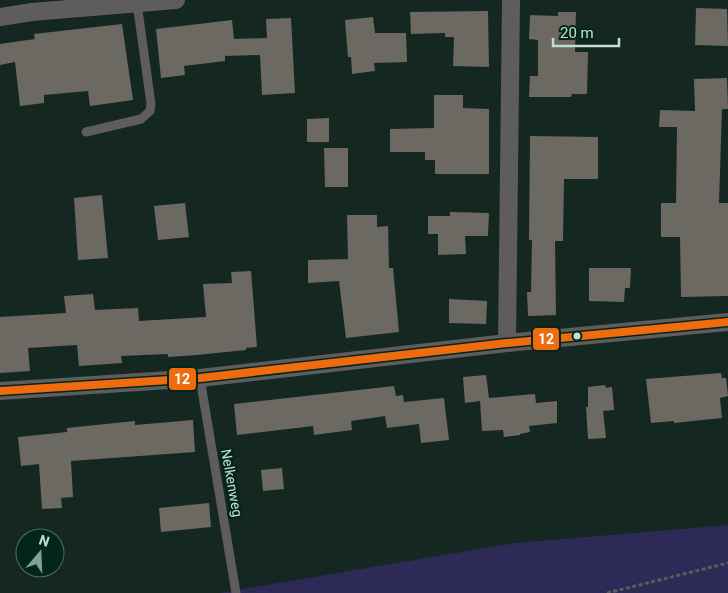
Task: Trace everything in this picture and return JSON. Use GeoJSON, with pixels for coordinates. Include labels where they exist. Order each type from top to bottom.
{"type":"FeatureCollection","features":[{"type":"Feature","properties":{"kind":"street"},"geometry":{"type":"LineString","coordinates":[[0,17],[32,12],[176,0]]}},
{"type":"Feature","properties":{"kind":"street"},"geometry":{"type":"LineString","coordinates":[[507,344],[510,0]]}},
{"type":"Feature","properties":{"kind":"street"},"geometry":{"type":"LineString","coordinates":[[0,391],[200,378],[728,322]]}},
{"type":"Feature","properties":{"kind":"lane"},"geometry":{"type":"LineString","coordinates":[[86,132],[141,119],[150,111],[151,104],[137,3]]}},
{"type":"Feature","properties":{"kind":"lane","name":"Nelkenweg"},"geometry":{"type":"LineString","coordinates":[[200,378],[236,593]]}},
{"type":"Feature","properties":{"kind":"path"},"geometry":{"type":"LineString","coordinates":[[607,593],[728,563]]}},
{"type":"Feature","properties":{"kind":"shaded area"},"geometry":{"type":"Polygon","coordinates":[[[728,525],[728,593],[219,593],[516,543],[728,525]]]}},
{"type":"Feature","properties":{"kind":"building"},"geometry":{"type":"Polygon","coordinates":[[[696,8],[727,9],[728,46],[695,45],[696,8]]]}},
{"type":"Feature","properties":{"kind":"building"},"geometry":{"type":"Polygon","coordinates":[[[488,11],[489,67],[453,66],[454,37],[445,37],[445,33],[411,34],[410,12],[488,11]]]}},
{"type":"Feature","properties":{"kind":"building"},"geometry":{"type":"Polygon","coordinates":[[[558,12],[576,12],[575,52],[588,52],[587,94],[572,94],[571,97],[529,97],[530,76],[538,76],[538,40],[529,39],[530,15],[558,16],[558,12]]]}},
{"type":"Feature","properties":{"kind":"building"},"geometry":{"type":"Polygon","coordinates":[[[373,17],[375,33],[406,33],[407,62],[374,63],[375,71],[352,74],[351,57],[348,57],[345,20],[373,17]]]}},
{"type":"Feature","properties":{"kind":"building"},"geometry":{"type":"Polygon","coordinates":[[[291,18],[295,93],[262,95],[260,55],[225,56],[225,61],[184,66],[185,75],[161,78],[156,29],[232,20],[234,39],[267,38],[266,19],[291,18]]]}},
{"type":"Feature","properties":{"kind":"building"},"geometry":{"type":"Polygon","coordinates":[[[122,24],[133,100],[90,106],[88,91],[44,95],[44,103],[20,106],[15,62],[0,65],[0,44],[35,39],[34,34],[122,24]]]}},
{"type":"Feature","properties":{"kind":"building"},"geometry":{"type":"Polygon","coordinates":[[[727,78],[728,109],[722,109],[719,203],[728,203],[728,296],[681,297],[680,237],[661,237],[661,203],[676,203],[677,127],[659,127],[660,110],[695,111],[694,79],[727,78]]]}},
{"type":"Feature","properties":{"kind":"building"},"geometry":{"type":"Polygon","coordinates":[[[434,95],[463,95],[463,108],[489,109],[489,174],[435,174],[435,160],[425,160],[425,152],[390,152],[390,129],[434,128],[434,95]]]}},
{"type":"Feature","properties":{"kind":"building"},"geometry":{"type":"Polygon","coordinates":[[[329,118],[329,142],[307,142],[307,119],[329,118]]]}},
{"type":"Feature","properties":{"kind":"building"},"geometry":{"type":"Polygon","coordinates":[[[530,136],[598,137],[598,179],[564,179],[563,241],[555,241],[556,315],[528,316],[527,292],[531,292],[532,240],[529,240],[530,136]]]}},
{"type":"Feature","properties":{"kind":"building"},"geometry":{"type":"Polygon","coordinates":[[[324,148],[348,148],[348,187],[325,187],[324,148]]]}},
{"type":"Feature","properties":{"kind":"building"},"geometry":{"type":"Polygon","coordinates":[[[102,195],[108,258],[78,260],[74,198],[102,195]]]}},
{"type":"Feature","properties":{"kind":"building"},"geometry":{"type":"Polygon","coordinates":[[[185,203],[189,237],[158,240],[154,206],[185,203]]]}},
{"type":"Feature","properties":{"kind":"building"},"geometry":{"type":"Polygon","coordinates":[[[450,212],[489,213],[488,236],[465,236],[466,254],[438,255],[438,234],[428,234],[428,216],[450,216],[450,212]]]}},
{"type":"Feature","properties":{"kind":"building"},"geometry":{"type":"Polygon","coordinates":[[[347,215],[377,215],[377,227],[388,226],[389,268],[393,268],[399,332],[346,338],[339,281],[308,283],[308,260],[348,259],[347,215]]]}},
{"type":"Feature","properties":{"kind":"building"},"geometry":{"type":"Polygon","coordinates":[[[589,268],[631,268],[630,288],[625,288],[624,302],[589,301],[589,268]]]}},
{"type":"Feature","properties":{"kind":"building"},"geometry":{"type":"Polygon","coordinates":[[[251,271],[257,347],[246,348],[246,350],[168,357],[168,354],[121,356],[122,363],[79,366],[77,345],[28,348],[30,371],[0,373],[0,317],[66,313],[64,296],[93,294],[95,310],[138,308],[139,321],[206,317],[203,284],[232,283],[231,272],[251,271]]]}},
{"type":"Feature","properties":{"kind":"building"},"geometry":{"type":"Polygon","coordinates":[[[449,299],[487,301],[486,324],[449,323],[449,299]]]}},
{"type":"Feature","properties":{"kind":"building"},"geometry":{"type":"Polygon","coordinates":[[[721,373],[722,378],[726,378],[728,396],[720,398],[722,418],[674,423],[674,421],[651,423],[646,379],[721,373]]]}},
{"type":"Feature","properties":{"kind":"building"},"geometry":{"type":"Polygon","coordinates":[[[486,375],[489,398],[535,394],[536,403],[557,401],[557,423],[529,426],[530,432],[504,437],[503,430],[482,431],[480,401],[465,403],[463,377],[486,375]]]}},
{"type":"Feature","properties":{"kind":"building"},"geometry":{"type":"Polygon","coordinates":[[[605,385],[606,388],[612,387],[614,410],[603,411],[606,438],[588,439],[586,407],[588,407],[588,387],[605,385]]]}},
{"type":"Feature","properties":{"kind":"building"},"geometry":{"type":"Polygon","coordinates":[[[394,386],[396,396],[403,395],[404,402],[444,398],[449,440],[421,443],[419,424],[387,428],[385,416],[351,421],[352,430],[314,435],[313,426],[237,435],[234,404],[394,386]]]}},
{"type":"Feature","properties":{"kind":"building"},"geometry":{"type":"Polygon","coordinates":[[[193,420],[195,452],[71,461],[73,497],[61,498],[62,508],[42,509],[39,464],[21,466],[18,437],[67,432],[67,428],[135,421],[135,425],[193,420]]]}},
{"type":"Feature","properties":{"kind":"building"},"geometry":{"type":"Polygon","coordinates":[[[282,468],[284,489],[263,491],[261,470],[282,468]]]}},
{"type":"Feature","properties":{"kind":"building"},"geometry":{"type":"Polygon","coordinates":[[[209,503],[211,527],[161,532],[159,508],[209,503]]]}},
{"type":"Feature","properties":{"kind":"transit line","name":"12"},"geometry":{"type":"LineString","coordinates":[[0,391],[200,378],[507,343],[728,322]]}}]}
